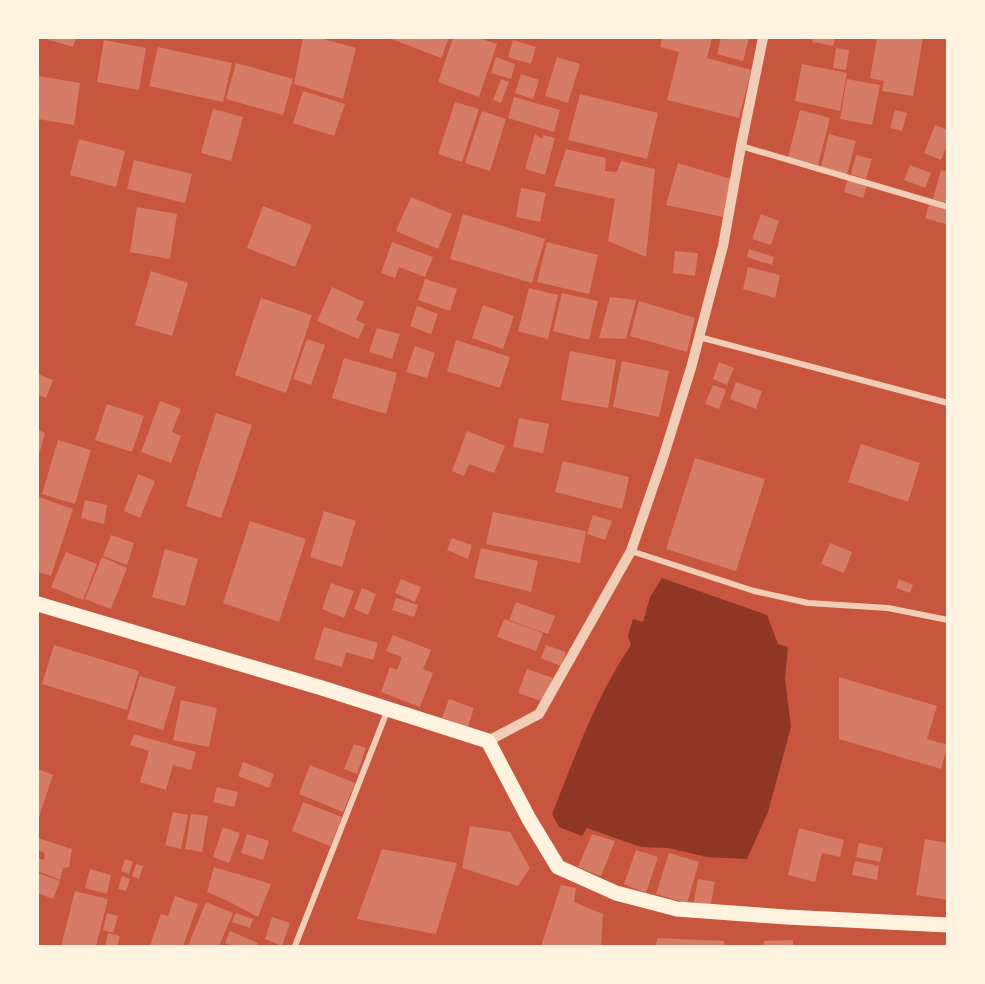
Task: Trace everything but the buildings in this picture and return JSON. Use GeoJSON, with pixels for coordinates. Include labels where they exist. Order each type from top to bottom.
{"type":"FeatureCollection","features":[{"type":"Feature","properties":{"kind":"main road"},"geometry":{"type":"LineString","coordinates":[[38,604],[488,741],[529,819],[558,867],[616,893],[677,909],[786,917],[948,924]]}},
{"type":"Feature","properties":{"kind":"street"},"geometry":{"type":"LineString","coordinates":[[488,741],[539,714],[631,551],[664,455],[723,246],[763,38]]}},
{"type":"Feature","properties":{"kind":"street"},"geometry":{"type":"LineString","coordinates":[[741,146],[948,207]]}},
{"type":"Feature","properties":{"kind":"street"},"geometry":{"type":"LineString","coordinates":[[699,337],[948,403]]}},
{"type":"Feature","properties":{"kind":"street"},"geometry":{"type":"LineString","coordinates":[[631,551],[754,591],[808,603],[888,608],[948,620]]}},
{"type":"Feature","properties":{"kind":"street"},"geometry":{"type":"LineString","coordinates":[[295,946],[388,709]]}},
{"type":"Feature","properties":{"kind":"shaded area"},"geometry":{"type":"Polygon","coordinates":[[[662,578],[767,615],[778,644],[788,647],[785,679],[791,727],[768,812],[747,859],[706,857],[669,848],[641,847],[587,828],[582,836],[559,827],[552,814],[597,706],[631,645],[628,636],[633,619],[643,622],[650,597],[662,578]]]}}]}
